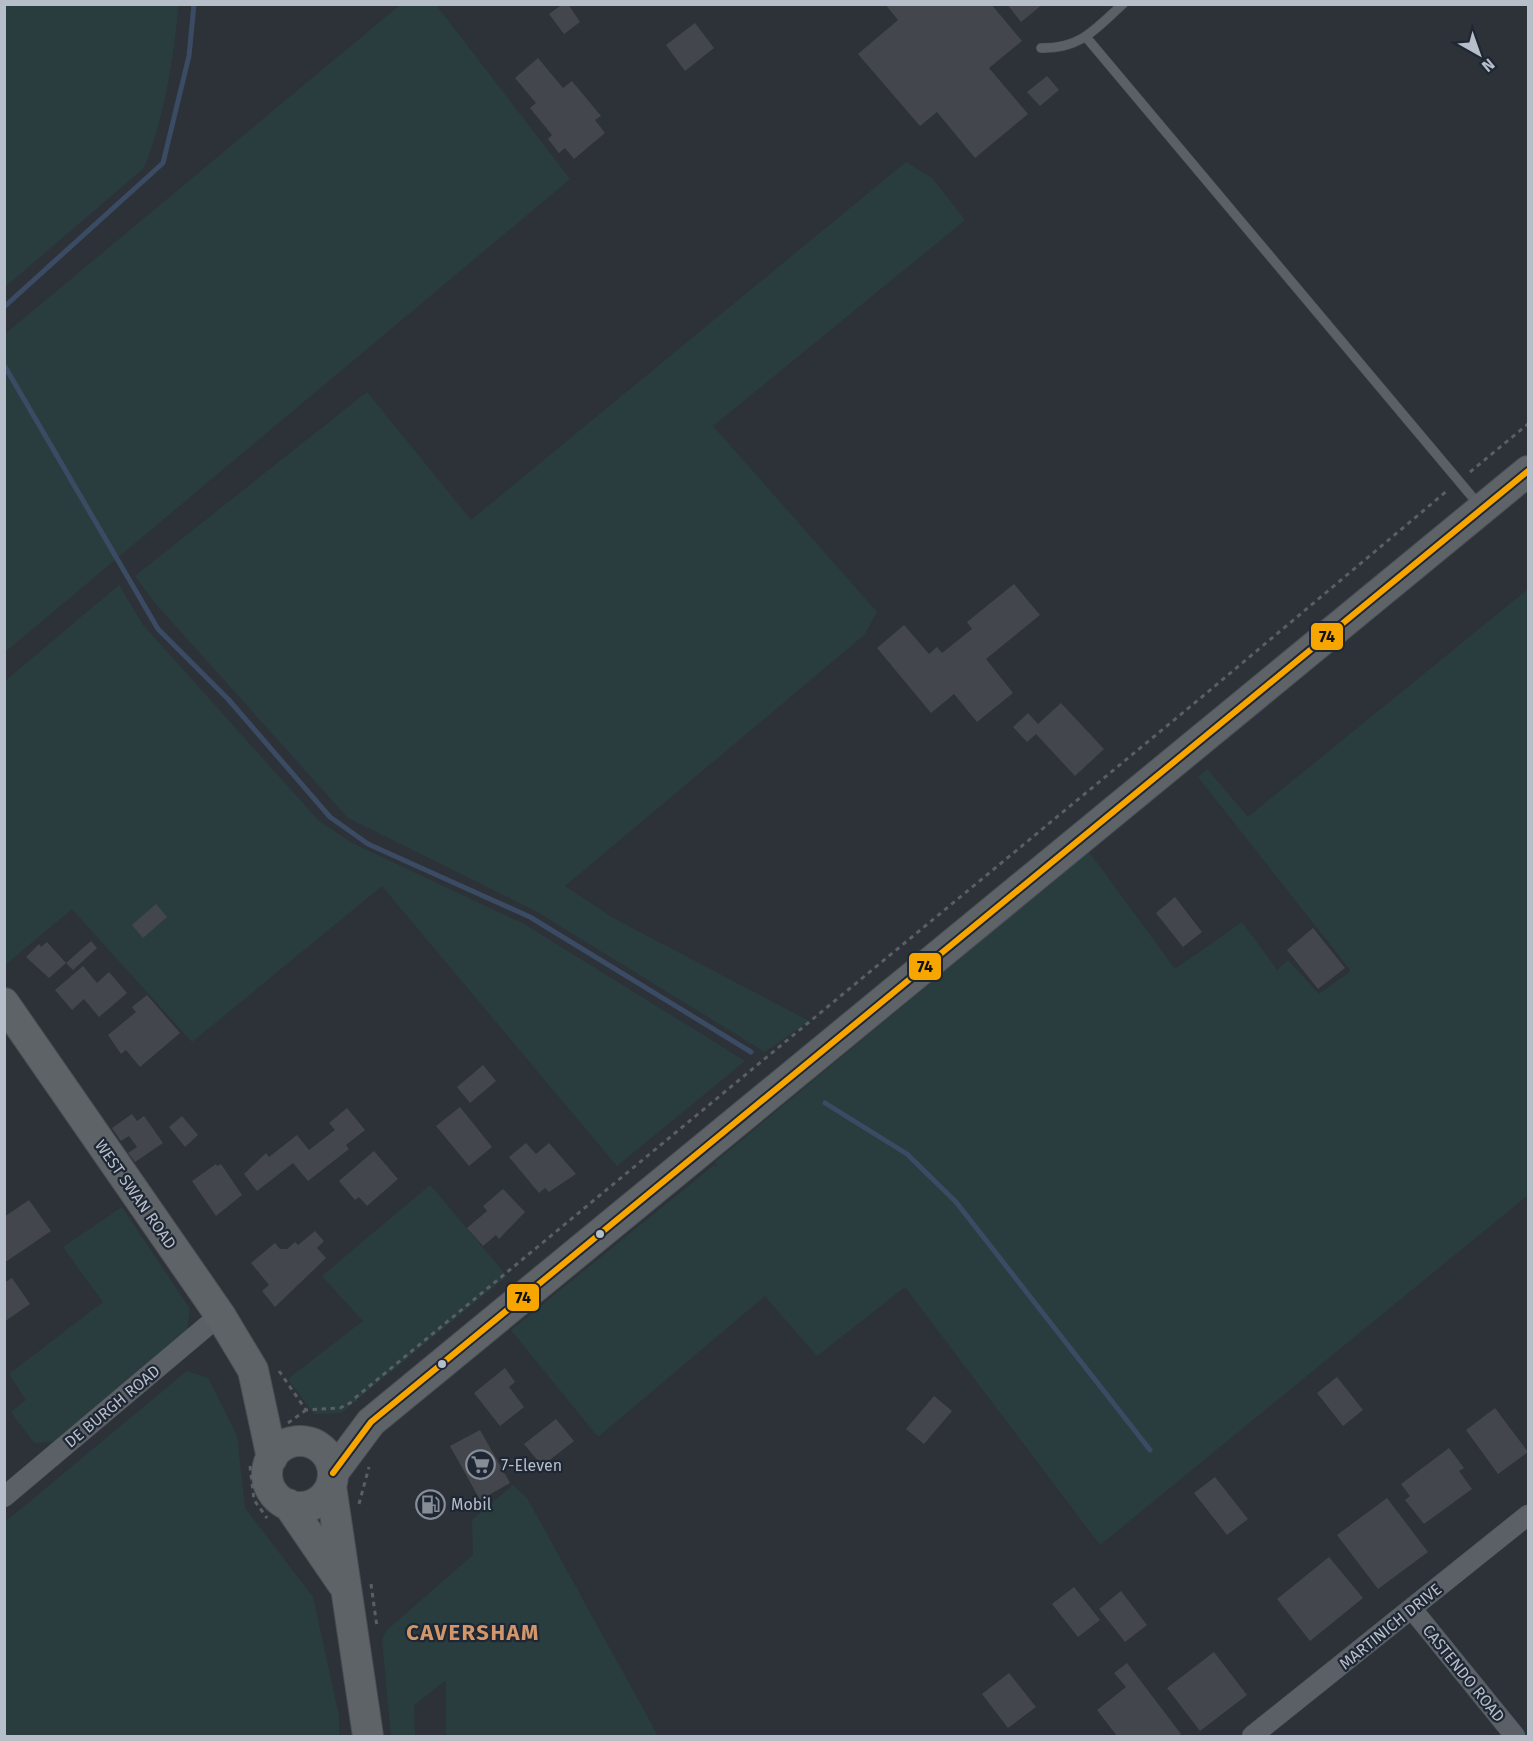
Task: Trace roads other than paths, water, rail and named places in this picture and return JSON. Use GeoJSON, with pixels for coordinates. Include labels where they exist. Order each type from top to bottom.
{"type":"FeatureCollection","features":[{"type":"Feature","properties":{"kind":"main road"},"geometry":{"type":"LineString","coordinates":[[288,1504],[302,1507],[316,1503],[369,1424],[1528,471]]}},
{"type":"Feature","properties":{"kind":"main road","name":"WEST SWAN ROAD"},"geometry":{"type":"LineString","coordinates":[[4,1003],[220,1315],[253,1370],[272,1458]]}},
{"type":"Feature","properties":{"kind":"main road","name":"WEST SWAN ROAD"},"geometry":{"type":"LineString","coordinates":[[259,1390],[309,1443]]}},
{"type":"Feature","properties":{"kind":"main road"},"geometry":{"type":"LineString","coordinates":[[344,1586],[288,1504],[275,1495],[268,1482],[268,1472],[272,1458],[285,1446],[309,1443],[369,1424]]}},
{"type":"Feature","properties":{"kind":"main road"},"geometry":{"type":"LineString","coordinates":[[309,1443],[328,1457],[344,1586],[352,1616],[368,1737]]}},
{"type":"Feature","properties":{"kind":"street","name":"DE BURGH ROAD"},"geometry":{"type":"LineString","coordinates":[[4,1497],[220,1315]]}},
{"type":"Feature","properties":{"kind":"street","name":"MARTINICH DRIVE"},"geometry":{"type":"LineString","coordinates":[[1252,1737],[1528,1515]]}},
{"type":"Feature","properties":{"kind":"street","name":"CASTENDO ROAD"},"geometry":{"type":"LineString","coordinates":[[1412,1609],[1515,1737]]}},
{"type":"Feature","properties":{"kind":"lane"},"geometry":{"type":"LineString","coordinates":[[1041,48],[1062,48],[1086,37],[1124,4]]}},
{"type":"Feature","properties":{"kind":"lane"},"geometry":{"type":"LineString","coordinates":[[1086,37],[1483,510]]}},
{"type":"Feature","properties":{"kind":"waterway"},"geometry":{"type":"LineString","coordinates":[[4,307],[163,163],[189,56],[194,4]]}},
{"type":"Feature","properties":{"kind":"waterway"},"geometry":{"type":"LineString","coordinates":[[4,365],[158,629],[228,699],[330,817],[368,844],[530,917],[751,1052]]}},
{"type":"Feature","properties":{"kind":"waterway"},"geometry":{"type":"LineString","coordinates":[[825,1103],[907,1154],[956,1202],[1150,1450]]}},
{"type":"Feature","properties":{"kind":"place","name":"7-Eleven"},"geometry":{"type":"Point","coordinates":[480,1465]}},
{"type":"Feature","properties":{"kind":"place","name":"Mobil"},"geometry":{"type":"Point","coordinates":[430,1504]}},
{"type":"Feature","properties":{"kind":"district","name":"CAVERSHAM"},"geometry":{"type":"Point","coordinates":[473,1632]}}]}
